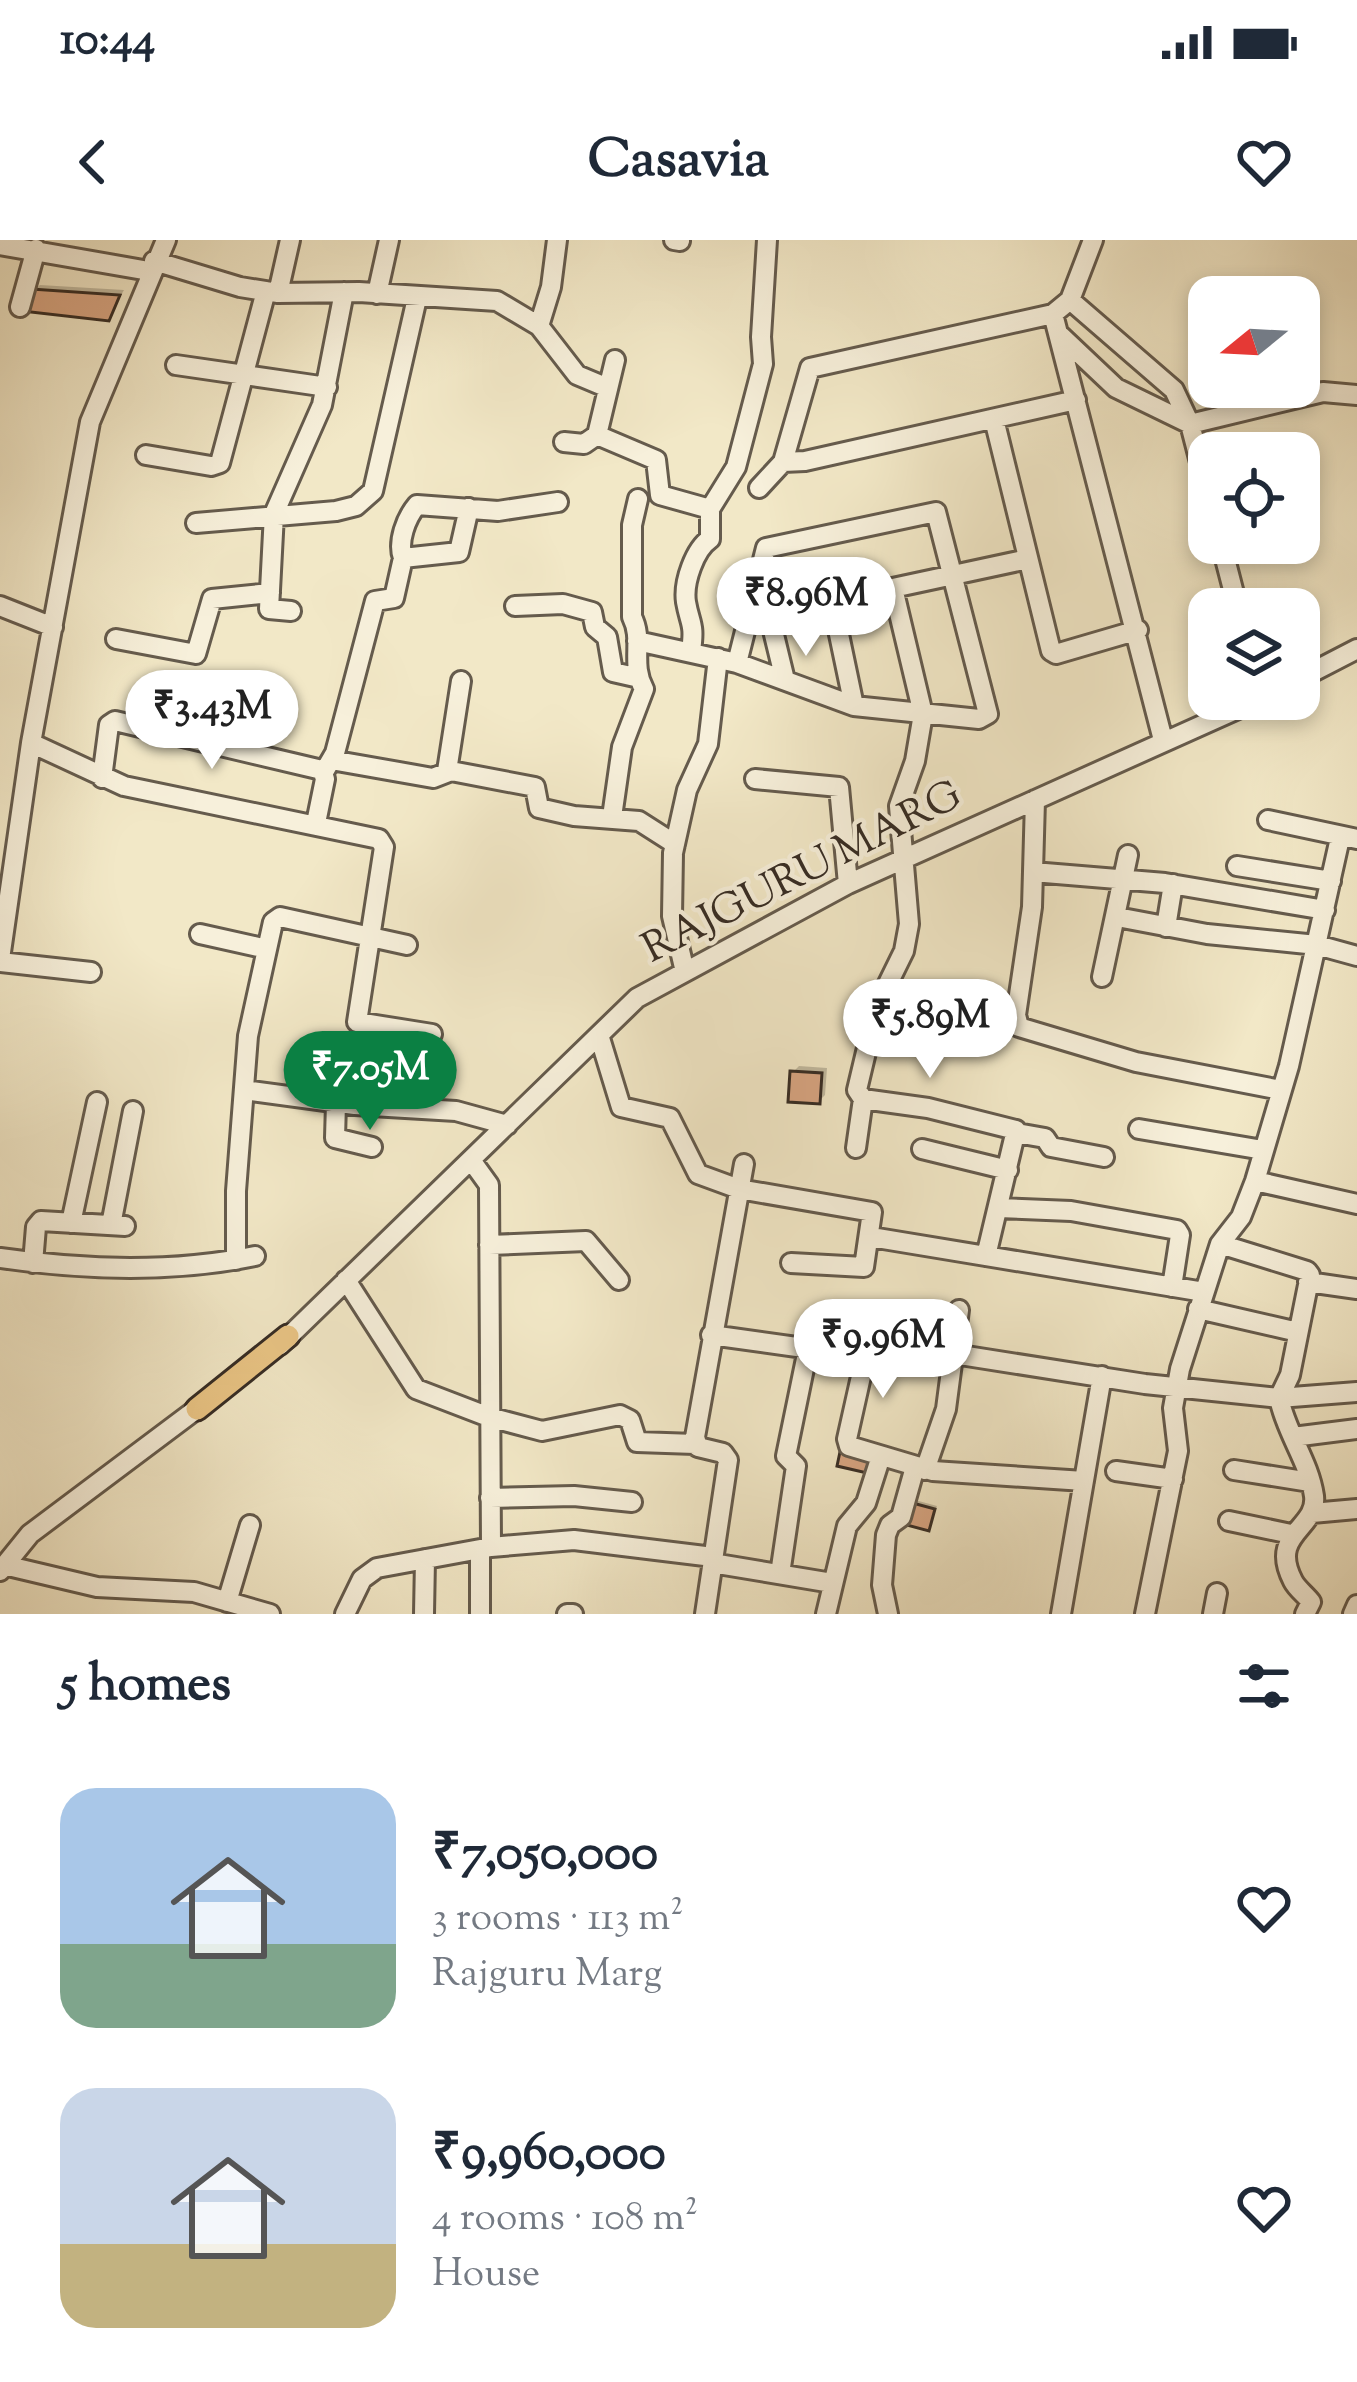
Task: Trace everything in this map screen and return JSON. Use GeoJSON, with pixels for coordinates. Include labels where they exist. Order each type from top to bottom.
{"type":"FeatureCollection","features":[{"type":"Feature","properties":{"kind":"main road"},"geometry":{"type":"LineString","coordinates":[[197,1409],[288,1336]]}},
{"type":"Feature","properties":{"kind":"street"},"geometry":{"type":"LineString","coordinates":[[92,972],[0,960],[9,848],[90,422],[166,240]]}},
{"type":"Feature","properties":{"kind":"street"},"geometry":{"type":"LineString","coordinates":[[146,455],[211,466],[220,463],[290,240]]}},
{"type":"Feature","properties":{"kind":"street"},"geometry":{"type":"LineString","coordinates":[[377,294],[389,240]]}},
{"type":"Feature","properties":{"kind":"street"},"geometry":{"type":"LineString","coordinates":[[539,326],[551,287],[557,240]]}},
{"type":"Feature","properties":{"kind":"street"},"geometry":{"type":"LineString","coordinates":[[691,651],[694,626],[685,596],[698,549],[710,539],[710,509],[736,467],[761,376],[767,240]]}},
{"type":"Feature","properties":{"kind":"street"},"geometry":{"type":"LineString","coordinates":[[1093,240],[1070,301],[1056,323],[1163,740]]}},
{"type":"Feature","properties":{"kind":"street"},"geometry":{"type":"LineString","coordinates":[[0,245],[152,266],[272,292],[497,301],[539,326],[577,375],[608,388]]}},
{"type":"Feature","properties":{"kind":"street"},"geometry":{"type":"LineString","coordinates":[[20,307],[36,249]]}},
{"type":"Feature","properties":{"kind":"street"},"geometry":{"type":"LineString","coordinates":[[291,611],[271,611],[274,514],[327,387],[344,292]]}},
{"type":"Feature","properties":{"kind":"street"},"geometry":{"type":"LineString","coordinates":[[196,523],[356,506],[373,491],[417,298]]}},
{"type":"Feature","properties":{"kind":"street"},"geometry":{"type":"LineString","coordinates":[[1070,301],[1164,377],[1183,404],[1192,432]]}},
{"type":"Feature","properties":{"kind":"street"},"geometry":{"type":"LineString","coordinates":[[1056,323],[1116,388],[1190,424],[1323,392],[1357,395]]}},
{"type":"Feature","properties":{"kind":"street"},"geometry":{"type":"LineString","coordinates":[[759,488],[783,462],[810,368],[1056,323]]}},
{"type":"Feature","properties":{"kind":"street"},"geometry":{"type":"LineString","coordinates":[[564,442],[584,444],[597,435],[615,360]]}},
{"type":"Feature","properties":{"kind":"street"},"geometry":{"type":"LineString","coordinates":[[176,365],[327,387]]}},
{"type":"Feature","properties":{"kind":"street"},"geometry":{"type":"LineString","coordinates":[[783,462],[1076,400]]}},
{"type":"Feature","properties":{"kind":"street"},"geometry":{"type":"LineString","coordinates":[[994,419],[1053,654],[1138,630]]}},
{"type":"Feature","properties":{"kind":"street"},"geometry":{"type":"LineString","coordinates":[[597,435],[656,460],[660,495],[710,509]]}},
{"type":"Feature","properties":{"kind":"street"},"geometry":{"type":"LineString","coordinates":[[635,677],[631,561],[638,499]]}},
{"type":"Feature","properties":{"kind":"street"},"geometry":{"type":"LineString","coordinates":[[316,823],[375,601],[394,598],[403,558],[400,549],[417,505],[528,509],[558,502]]}},
{"type":"Feature","properties":{"kind":"street"},"geometry":{"type":"LineString","coordinates":[[403,558],[459,551],[469,508]]}},
{"type":"Feature","properties":{"kind":"street"},"geometry":{"type":"LineString","coordinates":[[637,641],[728,660],[854,706],[979,719],[988,713],[938,514],[931,511],[766,548],[728,660],[709,744],[687,790],[675,844],[672,916],[685,972]]}},
{"type":"Feature","properties":{"kind":"street"},"geometry":{"type":"LineString","coordinates":[[748,612],[769,614],[1028,559]]}},
{"type":"Feature","properties":{"kind":"street"},"geometry":{"type":"LineString","coordinates":[[856,1148],[863,1099],[857,1090],[874,1016],[907,943],[910,914],[899,806],[923,714],[893,589]]}},
{"type":"Feature","properties":{"kind":"street"},"geometry":{"type":"LineString","coordinates":[[116,639],[196,654],[212,599],[270,593]]}},
{"type":"Feature","properties":{"kind":"street"},"geometry":{"type":"LineString","coordinates":[[832,601],[854,706]]}},
{"type":"Feature","properties":{"kind":"street"},"geometry":{"type":"LineString","coordinates":[[515,606],[563,604],[592,612],[595,627],[607,637],[614,672],[643,684],[643,696],[622,748],[612,818]]}},
{"type":"Feature","properties":{"kind":"street"},"geometry":{"type":"LineString","coordinates":[[0,606],[53,627]]}},
{"type":"Feature","properties":{"kind":"street"},"geometry":{"type":"LineString","coordinates":[[769,614],[785,680]]}},
{"type":"Feature","properties":{"kind":"street"},"geometry":{"type":"LineString","coordinates":[[1320,671],[1354,657]]}},
{"type":"Feature","properties":{"kind":"street"},"geometry":{"type":"LineString","coordinates":[[447,770],[446,753],[461,681]]}},
{"type":"Feature","properties":{"kind":"street","name":"RAJGURU MARG"},"geometry":{"type":"LineString","coordinates":[[288,1336],[637,998],[848,884],[1210,720]]}},
{"type":"Feature","properties":{"kind":"street"},"geometry":{"type":"LineString","coordinates":[[102,778],[109,725],[115,721],[328,766],[433,778],[447,770],[537,787],[539,808],[639,821],[675,844]]}},
{"type":"Feature","properties":{"kind":"street"},"geometry":{"type":"LineString","coordinates":[[31,743],[102,778],[316,823],[383,843],[373,938],[357,1022],[432,1034]]}},
{"type":"Feature","properties":{"kind":"street"},"geometry":{"type":"LineString","coordinates":[[755,778],[839,787],[848,884]]}},
{"type":"Feature","properties":{"kind":"street"},"geometry":{"type":"LineString","coordinates":[[1035,800],[1033,872],[1016,1016],[1022,1031],[1136,1062],[1282,1090]]}},
{"type":"Feature","properties":{"kind":"street"},"geometry":{"type":"LineString","coordinates":[[1144,1614],[1173,1479],[1178,1442],[1173,1408],[1176,1387],[1220,1244],[1241,1217],[1255,1181],[1282,1090],[1331,881],[1349,838],[1268,820]]}},
{"type":"Feature","properties":{"kind":"street"},"geometry":{"type":"LineString","coordinates":[[1102,977],[1128,855]]}},
{"type":"Feature","properties":{"kind":"street"},"geometry":{"type":"LineString","coordinates":[[1237,866],[1331,881]]}},
{"type":"Feature","properties":{"kind":"street"},"geometry":{"type":"LineString","coordinates":[[1033,872],[1173,884],[1325,910]]}},
{"type":"Feature","properties":{"kind":"street"},"geometry":{"type":"LineString","coordinates":[[1166,927],[1173,884]]}},
{"type":"Feature","properties":{"kind":"street"},"geometry":{"type":"LineString","coordinates":[[0,1258],[143,1266],[206,1265],[246,1258],[236,1192],[248,1036],[273,922],[280,917],[407,945]]}},
{"type":"Feature","properties":{"kind":"street"},"geometry":{"type":"LineString","coordinates":[[1117,917],[1317,945],[1357,956]]}},
{"type":"Feature","properties":{"kind":"street"},"geometry":{"type":"LineString","coordinates":[[200,934],[267,949]]}},
{"type":"Feature","properties":{"kind":"street"},"geometry":{"type":"LineString","coordinates":[[599,1035],[621,1107],[670,1118],[698,1174],[739,1189],[869,1209],[873,1216],[864,1267],[791,1263]]}},
{"type":"Feature","properties":{"kind":"street"},"geometry":{"type":"LineString","coordinates":[[244,1090],[464,1112],[507,1125]]}},
{"type":"Feature","properties":{"kind":"street"},"geometry":{"type":"LineString","coordinates":[[863,1099],[1010,1127],[1017,1133],[1046,1138],[1051,1147],[1104,1157]]}},
{"type":"Feature","properties":{"kind":"street"},"geometry":{"type":"LineString","coordinates":[[71,1223],[98,1102]]}},
{"type":"Feature","properties":{"kind":"street"},"geometry":{"type":"LineString","coordinates":[[336,1102],[335,1138],[372,1147]]}},
{"type":"Feature","properties":{"kind":"street"},"geometry":{"type":"LineString","coordinates":[[33,1263],[38,1223],[118,1226],[133,1111]]}},
{"type":"Feature","properties":{"kind":"street"},"geometry":{"type":"LineString","coordinates":[[1139,1129],[1264,1150]]}},
{"type":"Feature","properties":{"kind":"street"},"geometry":{"type":"LineString","coordinates":[[986,1256],[1017,1133]]}},
{"type":"Feature","properties":{"kind":"street"},"geometry":{"type":"LineString","coordinates":[[922,1149],[1008,1170]]}},
{"type":"Feature","properties":{"kind":"street"},"geometry":{"type":"LineString","coordinates":[[471,1160],[490,1184],[490,1498],[480,1614]]}},
{"type":"Feature","properties":{"kind":"street"},"geometry":{"type":"LineString","coordinates":[[695,1444],[744,1164]]}},
{"type":"Feature","properties":{"kind":"street"},"geometry":{"type":"LineString","coordinates":[[1255,1181],[1357,1204]]}},
{"type":"Feature","properties":{"kind":"street"},"geometry":{"type":"LineString","coordinates":[[1000,1208],[1071,1211],[1177,1230],[1172,1286]]}},
{"type":"Feature","properties":{"kind":"street"},"geometry":{"type":"LineString","coordinates":[[871,1237],[1172,1286],[1298,1332]]}},
{"type":"Feature","properties":{"kind":"street"},"geometry":{"type":"LineString","coordinates":[[489,1245],[586,1241],[619,1280]]}},
{"type":"Feature","properties":{"kind":"street"},"geometry":{"type":"LineString","coordinates":[[1220,1244],[1307,1271],[1290,1375],[1279,1398],[1310,1482],[1312,1513]]}},
{"type":"Feature","properties":{"kind":"street"},"geometry":{"type":"LineString","coordinates":[[346,1280],[416,1389],[542,1431],[620,1415],[630,1420],[637,1442],[695,1444],[723,1453],[728,1460],[705,1614]]}},
{"type":"Feature","properties":{"kind":"street"},"geometry":{"type":"LineString","coordinates":[[1308,1282],[1357,1289]]}},
{"type":"Feature","properties":{"kind":"street"},"geometry":{"type":"LineString","coordinates":[[887,1614],[882,1585],[886,1534],[901,1517],[946,1409],[959,1310]]}},
{"type":"Feature","properties":{"kind":"street"},"geometry":{"type":"LineString","coordinates":[[711,1335],[863,1358],[847,1443],[920,1468],[1084,1481]]}},
{"type":"Feature","properties":{"kind":"street"},"geometry":{"type":"LineString","coordinates":[[780,1574],[796,1466],[786,1456],[808,1349]]}},
{"type":"Feature","properties":{"kind":"street"},"geometry":{"type":"LineString","coordinates":[[954,1354],[1279,1398],[1357,1392]]}},
{"type":"Feature","properties":{"kind":"street"},"geometry":{"type":"LineString","coordinates":[[1060,1614],[1102,1376]]}},
{"type":"Feature","properties":{"kind":"street"},"geometry":{"type":"LineString","coordinates":[[197,1409],[30,1534],[2,1568],[97,1587],[194,1592],[270,1614]]}},
{"type":"Feature","properties":{"kind":"street"},"geometry":{"type":"LineString","coordinates":[[1293,1437],[1357,1430]]}},
{"type":"Feature","properties":{"kind":"street"},"geometry":{"type":"LineString","coordinates":[[826,1614],[848,1526],[866,1503],[881,1456]]}},
{"type":"Feature","properties":{"kind":"street"},"geometry":{"type":"LineString","coordinates":[[1234,1470],[1310,1482]]}},
{"type":"Feature","properties":{"kind":"street"},"geometry":{"type":"LineString","coordinates":[[1117,1471],[1173,1479]]}},
{"type":"Feature","properties":{"kind":"street"},"geometry":{"type":"LineString","coordinates":[[490,1498],[574,1496],[632,1502]]}},
{"type":"Feature","properties":{"kind":"street"},"geometry":{"type":"LineString","coordinates":[[1306,1614],[1311,1602],[1293,1580],[1287,1553],[1291,1534],[1312,1513],[1357,1509]]}},
{"type":"Feature","properties":{"kind":"street"},"geometry":{"type":"LineString","coordinates":[[1229,1520],[1291,1534]]}},
{"type":"Feature","properties":{"kind":"street"},"geometry":{"type":"LineString","coordinates":[[227,1602],[250,1525]]}},
{"type":"Feature","properties":{"kind":"street"},"geometry":{"type":"LineString","coordinates":[[345,1614],[362,1580],[377,1568],[485,1548],[574,1540],[832,1582]]}},
{"type":"Feature","properties":{"kind":"street"},"geometry":{"type":"LineString","coordinates":[[424,1614],[425,1559]]}},
{"type":"Feature","properties":{"kind":"street"},"geometry":{"type":"LineString","coordinates":[[1213,1614],[1217,1593]]}},
{"type":"Feature","properties":{"kind":"street"},"geometry":{"type":"LineString","coordinates":[[1353,1614],[1357,1605]]}},
{"type":"Feature","properties":{"kind":"building"},"geometry":{"type":"Polygon","coordinates":[[[31,289],[120,295],[109,321],[22,311],[31,289]]]}},
{"type":"Feature","properties":{"kind":"building"},"geometry":{"type":"Polygon","coordinates":[[[917,983],[952,988],[948,1021],[913,1016],[917,983]]]}},
{"type":"Feature","properties":{"kind":"building"},"geometry":{"type":"Polygon","coordinates":[[[790,1071],[822,1073],[820,1104],[788,1102],[790,1071]]]}},
{"type":"Feature","properties":{"kind":"building"},"geometry":{"type":"Polygon","coordinates":[[[841,1447],[872,1455],[867,1473],[837,1466],[841,1447]]]}},
{"type":"Feature","properties":{"kind":"building"},"geometry":{"type":"Polygon","coordinates":[[[909,1502],[935,1509],[929,1531],[903,1524],[909,1502]]]}}]}
